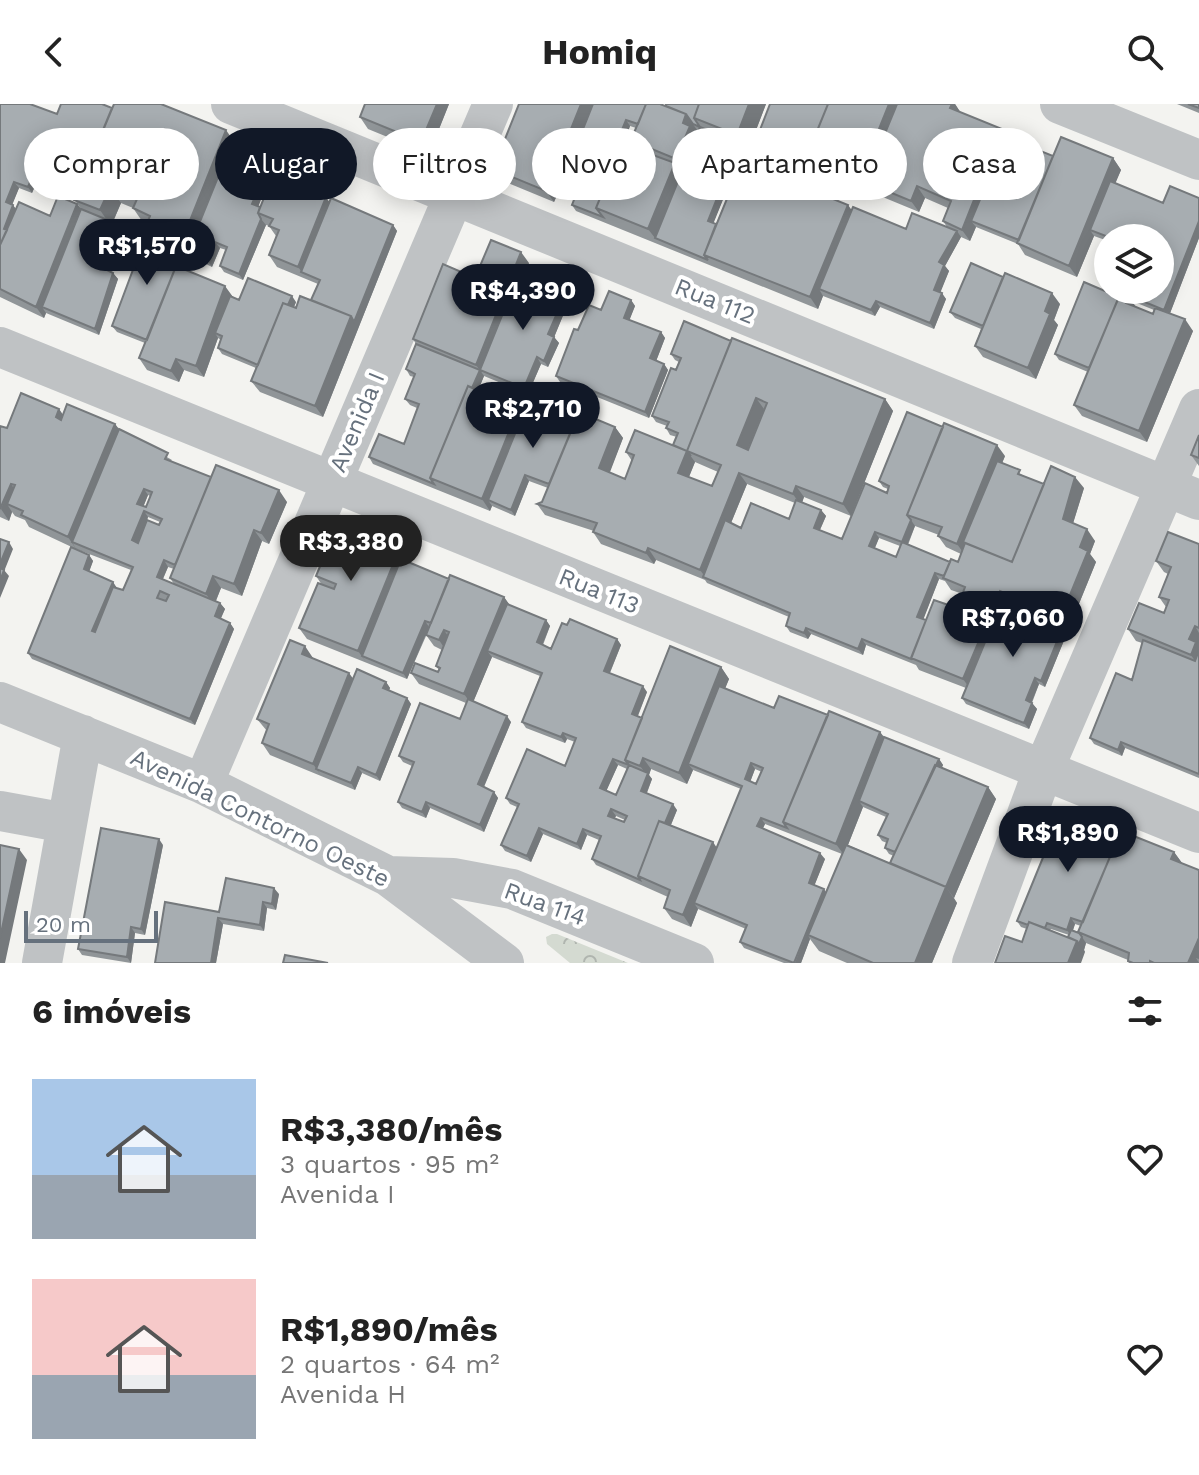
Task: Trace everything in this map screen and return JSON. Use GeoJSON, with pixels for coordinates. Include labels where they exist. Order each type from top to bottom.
{"type":"FeatureCollection","features":[{"type":"Feature","properties":{"kind":"street","name":"Rua 112"},"geometry":{"type":"LineString","coordinates":[[231,104],[373,161]]}},
{"type":"Feature","properties":{"kind":"street","name":"Avenida I"},"geometry":{"type":"LineString","coordinates":[[483,128],[493,104]]}},
{"type":"Feature","properties":{"kind":"street"},"geometry":{"type":"LineString","coordinates":[[1060,104],[1199,160]]}},
{"type":"Feature","properties":{"kind":"street","name":"Avenida I"},"geometry":{"type":"LineString","coordinates":[[203,784],[451,200]]}},
{"type":"Feature","properties":{"kind":"street","name":"Rua 112"},"geometry":{"type":"LineString","coordinates":[[469,200],[1183,493]]}},
{"type":"Feature","properties":{"kind":"street","name":"Rua 113"},"geometry":{"type":"LineString","coordinates":[[0,347],[1199,833]]}},
{"type":"Feature","properties":{"kind":"street"},"geometry":{"type":"LineString","coordinates":[[972,963],[1043,771],[1183,493],[1199,409]]}},
{"type":"Feature","properties":{"kind":"street","name":"Avenida Contorno Oeste"},"geometry":{"type":"LineString","coordinates":[[0,702],[203,784],[388,876],[504,963]]}},
{"type":"Feature","properties":{"kind":"street"},"geometry":{"type":"LineString","coordinates":[[42,963],[83,735]]}},
{"type":"Feature","properties":{"kind":"street"},"geometry":{"type":"LineString","coordinates":[[0,811],[66,823]]}},
{"type":"Feature","properties":{"kind":"street","name":"Rua 114"},"geometry":{"type":"LineString","coordinates":[[388,876],[453,878],[512,889],[694,963]]}},
{"type":"Feature","properties":{"kind":"green space"},"geometry":{"type":"Polygon","coordinates":[[[552,934],[628,963],[570,963],[547,944],[546,937],[552,934]]]}},
{"type":"Feature","properties":{"kind":"building"},"geometry":{"type":"Polygon","coordinates":[[[0,104],[30,104],[57,114],[61,104],[102,104],[112,108],[104,128],[24,128],[24,186],[14,182],[6,202],[13,205],[0,245],[0,104]]]}},
{"type":"Feature","properties":{"kind":"building"},"geometry":{"type":"Polygon","coordinates":[[[114,104],[161,104],[221,128],[215,128],[215,158],[199,198],[199,128],[104,128],[114,104]]]}},
{"type":"Feature","properties":{"kind":"building"},"geometry":{"type":"Polygon","coordinates":[[[365,104],[437,104],[427,128],[387,128],[360,117],[365,104]]]}},
{"type":"Feature","properties":{"kind":"building"},"geometry":{"type":"Polygon","coordinates":[[[519,104],[581,104],[571,128],[532,128],[532,185],[516,179],[516,128],[509,128],[519,104]]]}},
{"type":"Feature","properties":{"kind":"building"},"geometry":{"type":"Polygon","coordinates":[[[593,104],[646,104],[638,124],[626,120],[623,128],[583,128],[593,104]]]}},
{"type":"Feature","properties":{"kind":"building"},"geometry":{"type":"Polygon","coordinates":[[[646,104],[660,104],[686,114],[683,123],[690,126],[672,128],[672,157],[656,151],[656,128],[636,128],[646,104]]]}},
{"type":"Feature","properties":{"kind":"building"},"geometry":{"type":"Polygon","coordinates":[[[666,104],[699,104],[694,118],[700,127],[693,124],[686,114],[666,104]]]}},
{"type":"Feature","properties":{"kind":"building"},"geometry":{"type":"Polygon","coordinates":[[[699,104],[749,104],[740,128],[719,128],[694,118],[699,104]]]}},
{"type":"Feature","properties":{"kind":"building"},"geometry":{"type":"Polygon","coordinates":[[[770,104],[828,104],[818,128],[761,128],[770,104]]]}},
{"type":"Feature","properties":{"kind":"building"},"geometry":{"type":"Polygon","coordinates":[[[828,104],[889,104],[879,128],[818,128],[828,104]]]}},
{"type":"Feature","properties":{"kind":"building"},"geometry":{"type":"Polygon","coordinates":[[[897,104],[952,104],[950,108],[1000,128],[923,128],[923,189],[917,186],[911,201],[907,199],[907,128],[887,128],[897,104]]]}},
{"type":"Feature","properties":{"kind":"building"},"geometry":{"type":"Polygon","coordinates":[[[1061,137],[1113,158],[1069,266],[1017,243],[1035,200],[1045,200],[1045,176],[1061,137]]]}},
{"type":"Feature","properties":{"kind":"building"},"geometry":{"type":"Polygon","coordinates":[[[1045,153],[1053,156],[1045,176],[1045,153]]]}},
{"type":"Feature","properties":{"kind":"building"},"geometry":{"type":"Polygon","coordinates":[[[656,156],[672,162],[672,170],[648,229],[596,208],[599,200],[656,200],[656,156]]]}},
{"type":"Feature","properties":{"kind":"building"},"geometry":{"type":"Polygon","coordinates":[[[1110,181],[1163,203],[1170,186],[1199,198],[1199,221],[1174,285],[1174,224],[1094,224],[1094,232],[1090,230],[1110,181]]]}},
{"type":"Feature","properties":{"kind":"building"},"geometry":{"type":"Polygon","coordinates":[[[215,184],[215,200],[254,200],[252,204],[260,207],[258,213],[261,219],[239,274],[220,266],[227,247],[215,242],[208,261],[188,251],[215,184]]]}},
{"type":"Feature","properties":{"kind":"building"},"geometry":{"type":"Polygon","coordinates":[[[672,196],[672,200],[716,200],[708,221],[716,224],[704,255],[708,260],[655,238],[672,196]]]}},
{"type":"Feature","properties":{"kind":"building"},"geometry":{"type":"Polygon","coordinates":[[[56,200],[77,204],[36,307],[0,289],[0,245],[19,202],[50,216],[56,200]]]}},
{"type":"Feature","properties":{"kind":"building"},"geometry":{"type":"Polygon","coordinates":[[[74,200],[105,200],[100,210],[74,200]]]}},
{"type":"Feature","properties":{"kind":"building"},"geometry":{"type":"Polygon","coordinates":[[[137,200],[198,200],[181,243],[145,228],[150,216],[133,208],[137,200]]]}},
{"type":"Feature","properties":{"kind":"building"},"geometry":{"type":"Polygon","coordinates":[[[263,200],[325,200],[298,267],[269,255],[279,230],[269,226],[273,219],[258,213],[263,200]]]}},
{"type":"Feature","properties":{"kind":"building"},"geometry":{"type":"Polygon","coordinates":[[[330,200],[393,225],[354,322],[351,316],[311,300],[320,280],[301,272],[330,200]]]}},
{"type":"Feature","properties":{"kind":"building"},"geometry":{"type":"Polygon","coordinates":[[[574,200],[599,200],[596,208],[603,217],[572,205],[574,200]]]}},
{"type":"Feature","properties":{"kind":"building"},"geometry":{"type":"Polygon","coordinates":[[[726,200],[836,200],[848,205],[810,297],[704,255],[726,200]]]}},
{"type":"Feature","properties":{"kind":"building"},"geometry":{"type":"Polygon","coordinates":[[[949,200],[974,200],[962,230],[943,221],[951,201],[949,200]]]}},
{"type":"Feature","properties":{"kind":"building"},"geometry":{"type":"Polygon","coordinates":[[[980,200],[1035,200],[1019,240],[971,221],[980,200]]]}},
{"type":"Feature","properties":{"kind":"building"},"geometry":{"type":"Polygon","coordinates":[[[853,207],[906,229],[912,213],[957,231],[939,262],[944,265],[934,290],[942,293],[930,323],[876,301],[871,310],[819,289],[853,207]]]}},
{"type":"Feature","properties":{"kind":"building"},"geometry":{"type":"Polygon","coordinates":[[[81,209],[120,225],[103,268],[113,273],[95,329],[42,307],[81,209]]]}},
{"type":"Feature","properties":{"kind":"building"},"geometry":{"type":"Polygon","coordinates":[[[144,235],[182,251],[147,340],[112,326],[144,235]]]}},
{"type":"Feature","properties":{"kind":"building"},"geometry":{"type":"Polygon","coordinates":[[[491,240],[521,252],[476,365],[413,339],[443,264],[475,278],[491,240]]]}},
{"type":"Feature","properties":{"kind":"building"},"geometry":{"type":"Polygon","coordinates":[[[971,263],[1003,277],[983,326],[950,312],[971,263]]]}},
{"type":"Feature","properties":{"kind":"building"},"geometry":{"type":"Polygon","coordinates":[[[176,266],[225,286],[196,366],[176,359],[171,371],[139,358],[176,266]]]}},
{"type":"Feature","properties":{"kind":"building"},"geometry":{"type":"Polygon","coordinates":[[[1005,273],[1052,293],[1045,311],[1050,314],[1028,368],[975,346],[1005,273]]]}},
{"type":"Feature","properties":{"kind":"building"},"geometry":{"type":"Polygon","coordinates":[[[518,276],[565,295],[548,334],[554,337],[544,361],[537,357],[524,388],[480,370],[518,276]]]}},
{"type":"Feature","properties":{"kind":"building"},"geometry":{"type":"Polygon","coordinates":[[[248,278],[292,296],[288,305],[283,303],[258,365],[218,348],[222,336],[215,333],[230,296],[239,300],[248,278]]]}},
{"type":"Feature","properties":{"kind":"building"},"geometry":{"type":"Polygon","coordinates":[[[1084,282],[1094,286],[1094,304],[1116,304],[1089,368],[1055,354],[1084,282]]]}},
{"type":"Feature","properties":{"kind":"building"},"geometry":{"type":"Polygon","coordinates":[[[609,291],[631,300],[624,318],[661,332],[650,358],[664,364],[645,412],[556,376],[574,329],[578,330],[589,305],[601,310],[609,291]]]}},
{"type":"Feature","properties":{"kind":"building"},"geometry":{"type":"Polygon","coordinates":[[[300,296],[351,316],[315,406],[251,381],[283,303],[296,308],[300,296]]]}},
{"type":"Feature","properties":{"kind":"building"},"geometry":{"type":"Polygon","coordinates":[[[1116,304],[1128,304],[1153,314],[1155,308],[1185,319],[1139,431],[1074,405],[1116,304]]]}},
{"type":"Feature","properties":{"kind":"building"},"geometry":{"type":"Polygon","coordinates":[[[1149,304],[1166,304],[1164,310],[1149,304]]]}},
{"type":"Feature","properties":{"kind":"building"},"geometry":{"type":"Polygon","coordinates":[[[684,321],[731,341],[687,451],[673,445],[678,433],[666,428],[669,422],[652,416],[671,368],[676,370],[681,358],[671,354],[684,321]]]}},
{"type":"Feature","properties":{"kind":"building"},"geometry":{"type":"Polygon","coordinates":[[[732,338],[885,399],[843,504],[796,486],[793,494],[739,473],[700,570],[648,548],[646,553],[593,532],[597,523],[537,504],[542,502],[579,412],[615,427],[599,468],[625,479],[634,455],[626,452],[635,430],[687,451],[732,338]],[[756,398],[737,445],[748,450],[767,403],[756,398]],[[687,451],[678,473],[712,486],[721,465],[687,451]]]}},
{"type":"Feature","properties":{"kind":"building"},"geometry":{"type":"Polygon","coordinates":[[[416,344],[480,370],[472,388],[468,386],[430,478],[434,484],[369,457],[379,434],[404,444],[419,404],[405,399],[415,374],[406,369],[416,344]]]}},
{"type":"Feature","properties":{"kind":"building"},"geometry":{"type":"Polygon","coordinates":[[[468,386],[519,407],[482,499],[430,478],[468,386]]]}},
{"type":"Feature","properties":{"kind":"building"},"geometry":{"type":"Polygon","coordinates":[[[532,392],[551,399],[541,424],[552,428],[562,404],[584,413],[579,412],[549,484],[525,475],[511,510],[488,500],[532,392]]]}},
{"type":"Feature","properties":{"kind":"building"},"geometry":{"type":"Polygon","coordinates":[[[21,393],[59,409],[56,417],[61,420],[67,404],[115,424],[68,537],[21,515],[23,511],[7,504],[15,485],[11,484],[0,509],[0,426],[7,428],[21,393]]]}},
{"type":"Feature","properties":{"kind":"building"},"geometry":{"type":"Polygon","coordinates":[[[907,412],[943,427],[907,515],[911,520],[902,542],[950,562],[944,576],[935,573],[917,617],[926,620],[911,659],[862,639],[858,649],[806,628],[804,633],[786,626],[790,613],[703,577],[725,520],[741,528],[751,503],[789,519],[796,500],[821,510],[814,528],[842,539],[865,483],[887,493],[889,486],[879,481],[907,412]],[[875,532],[869,546],[896,557],[902,542],[875,532]]]}},
{"type":"Feature","properties":{"kind":"building"},"geometry":{"type":"Polygon","coordinates":[[[944,423],[997,445],[957,544],[938,536],[942,527],[907,515],[944,423]]]}},
{"type":"Feature","properties":{"kind":"building"},"geometry":{"type":"Polygon","coordinates":[[[119,429],[168,453],[165,459],[211,477],[175,565],[164,560],[157,577],[220,603],[215,616],[230,623],[190,719],[28,653],[71,547],[89,555],[84,569],[113,582],[92,631],[95,632],[113,587],[123,590],[133,567],[72,542],[119,429]],[[144,489],[137,504],[146,507],[152,492],[144,489]],[[144,511],[132,540],[138,543],[147,520],[159,525],[162,519],[144,511]],[[160,591],[157,598],[166,601],[169,595],[160,591]]]}},
{"type":"Feature","properties":{"kind":"building"},"geometry":{"type":"Polygon","coordinates":[[[1199,435],[1199,458],[1191,455],[1199,435]]]}},
{"type":"Feature","properties":{"kind":"building"},"geometry":{"type":"Polygon","coordinates":[[[997,461],[1020,470],[1018,474],[1044,484],[1012,562],[963,542],[997,461]]]}},
{"type":"Feature","properties":{"kind":"building"},"geometry":{"type":"Polygon","coordinates":[[[216,465],[279,490],[261,533],[254,530],[234,584],[213,576],[206,594],[170,578],[216,465]]]}},
{"type":"Feature","properties":{"kind":"building"},"geometry":{"type":"Polygon","coordinates":[[[1051,466],[1075,477],[1063,519],[1087,529],[1080,547],[1088,551],[1061,617],[1000,591],[963,679],[911,658],[934,600],[957,608],[965,587],[943,578],[951,559],[958,562],[965,543],[1012,562],[1051,466]]]}},
{"type":"Feature","properties":{"kind":"building"},"geometry":{"type":"Polygon","coordinates":[[[341,516],[403,540],[358,651],[299,628],[318,583],[334,589],[336,584],[316,576],[341,516]]]}},
{"type":"Feature","properties":{"kind":"building"},"geometry":{"type":"Polygon","coordinates":[[[1168,532],[1199,544],[1199,628],[1195,626],[1189,639],[1196,642],[1191,655],[1128,629],[1139,603],[1164,613],[1169,600],[1159,597],[1171,567],[1156,561],[1168,532]]]}},
{"type":"Feature","properties":{"kind":"building"},"geometry":{"type":"Polygon","coordinates":[[[0,539],[9,542],[0,564],[0,539]]]}},
{"type":"Feature","properties":{"kind":"building"},"geometry":{"type":"Polygon","coordinates":[[[401,559],[449,579],[431,623],[425,621],[403,673],[362,656],[401,559]]]}},
{"type":"Feature","properties":{"kind":"building"},"geometry":{"type":"Polygon","coordinates":[[[450,575],[504,597],[464,694],[411,673],[415,663],[438,672],[440,668],[436,666],[449,632],[444,630],[439,640],[426,635],[450,575]]]}},
{"type":"Feature","properties":{"kind":"building"},"geometry":{"type":"Polygon","coordinates":[[[1004,596],[1065,622],[1041,681],[1035,678],[1026,700],[1032,703],[1024,723],[962,698],[1004,596]]]}},
{"type":"Feature","properties":{"kind":"building"},"geometry":{"type":"Polygon","coordinates":[[[507,604],[546,620],[537,642],[551,649],[562,623],[567,625],[570,619],[617,639],[604,671],[643,686],[632,714],[642,718],[625,760],[648,773],[641,791],[673,804],[665,823],[659,821],[638,876],[640,880],[592,859],[601,836],[583,829],[577,844],[539,828],[527,856],[501,845],[519,804],[506,798],[527,749],[565,766],[576,738],[563,733],[561,737],[522,722],[542,673],[487,651],[507,604]],[[613,759],[600,788],[616,795],[629,765],[613,759]],[[611,809],[608,816],[624,822],[627,816],[611,809]]]}},
{"type":"Feature","properties":{"kind":"building"},"geometry":{"type":"Polygon","coordinates":[[[290,640],[305,646],[302,654],[349,673],[313,764],[262,743],[269,724],[257,719],[290,640]]]}},
{"type":"Feature","properties":{"kind":"building"},"geometry":{"type":"Polygon","coordinates":[[[1143,640],[1195,661],[1199,650],[1199,774],[1121,742],[1118,750],[1090,738],[1116,673],[1132,680],[1143,640]]]}},
{"type":"Feature","properties":{"kind":"building"},"geometry":{"type":"Polygon","coordinates":[[[670,646],[721,667],[679,773],[643,758],[640,766],[625,760],[670,646]]]}},
{"type":"Feature","properties":{"kind":"building"},"geometry":{"type":"Polygon","coordinates":[[[357,669],[386,682],[383,688],[407,698],[376,775],[358,767],[351,783],[316,769],[357,669]]]}},
{"type":"Feature","properties":{"kind":"building"},"geometry":{"type":"Polygon","coordinates":[[[719,686],[774,708],[779,696],[828,715],[783,822],[787,828],[761,818],[757,826],[820,853],[809,883],[824,889],[794,963],[740,942],[747,925],[694,903],[742,786],[688,764],[719,686]],[[751,763],[745,779],[756,784],[763,768],[751,763]]]}},
{"type":"Feature","properties":{"kind":"building"},"geometry":{"type":"Polygon","coordinates":[[[468,699],[507,716],[478,784],[494,792],[480,825],[426,802],[422,812],[398,802],[414,762],[399,756],[420,703],[460,719],[468,699]]]}},
{"type":"Feature","properties":{"kind":"building"},"geometry":{"type":"Polygon","coordinates":[[[829,711],[880,732],[836,844],[783,822],[829,711]]]}},
{"type":"Feature","properties":{"kind":"building"},"geometry":{"type":"Polygon","coordinates":[[[884,737],[939,759],[895,852],[885,848],[888,839],[878,835],[888,814],[859,801],[884,737]]]}},
{"type":"Feature","properties":{"kind":"building"},"geometry":{"type":"Polygon","coordinates":[[[935,765],[988,787],[946,887],[890,863],[935,765]]]}},
{"type":"Feature","properties":{"kind":"building"},"geometry":{"type":"Polygon","coordinates":[[[1064,813],[1119,835],[1083,922],[1071,918],[1067,930],[1047,923],[1045,928],[1017,921],[1060,816],[1064,813]]]}},
{"type":"Feature","properties":{"kind":"building"},"geometry":{"type":"Polygon","coordinates":[[[659,821],[713,842],[683,915],[664,908],[670,890],[638,876],[659,821]]]}},
{"type":"Feature","properties":{"kind":"building"},"geometry":{"type":"Polygon","coordinates":[[[101,828],[159,839],[141,929],[131,927],[127,957],[78,949],[101,828]]]}},
{"type":"Feature","properties":{"kind":"building"},"geometry":{"type":"Polygon","coordinates":[[[1121,831],[1174,852],[1171,859],[1199,870],[1199,938],[1188,963],[1133,963],[1128,961],[1129,953],[1078,932],[1121,831]]]}},
{"type":"Feature","properties":{"kind":"building"},"geometry":{"type":"Polygon","coordinates":[[[0,845],[19,849],[0,938],[0,845]]]}},
{"type":"Feature","properties":{"kind":"building"},"geometry":{"type":"Polygon","coordinates":[[[846,845],[946,887],[915,963],[873,963],[808,935],[846,845]]]}},
{"type":"Feature","properties":{"kind":"building"},"geometry":{"type":"Polygon","coordinates":[[[226,878],[274,888],[272,904],[263,902],[260,925],[218,918],[211,963],[155,963],[165,902],[219,912],[226,878]]]}},
{"type":"Feature","properties":{"kind":"building"},"geometry":{"type":"Polygon","coordinates":[[[1029,922],[1077,941],[1068,963],[995,963],[1005,936],[1022,942],[1029,922]]]}},
{"type":"Feature","properties":{"kind":"building"},"geometry":{"type":"Polygon","coordinates":[[[1071,930],[1082,937],[1079,944],[1068,937],[1071,930]]]}},
{"type":"Feature","properties":{"kind":"building"},"geometry":{"type":"Polygon","coordinates":[[[285,955],[328,963],[283,963],[285,955]]]}}]}
